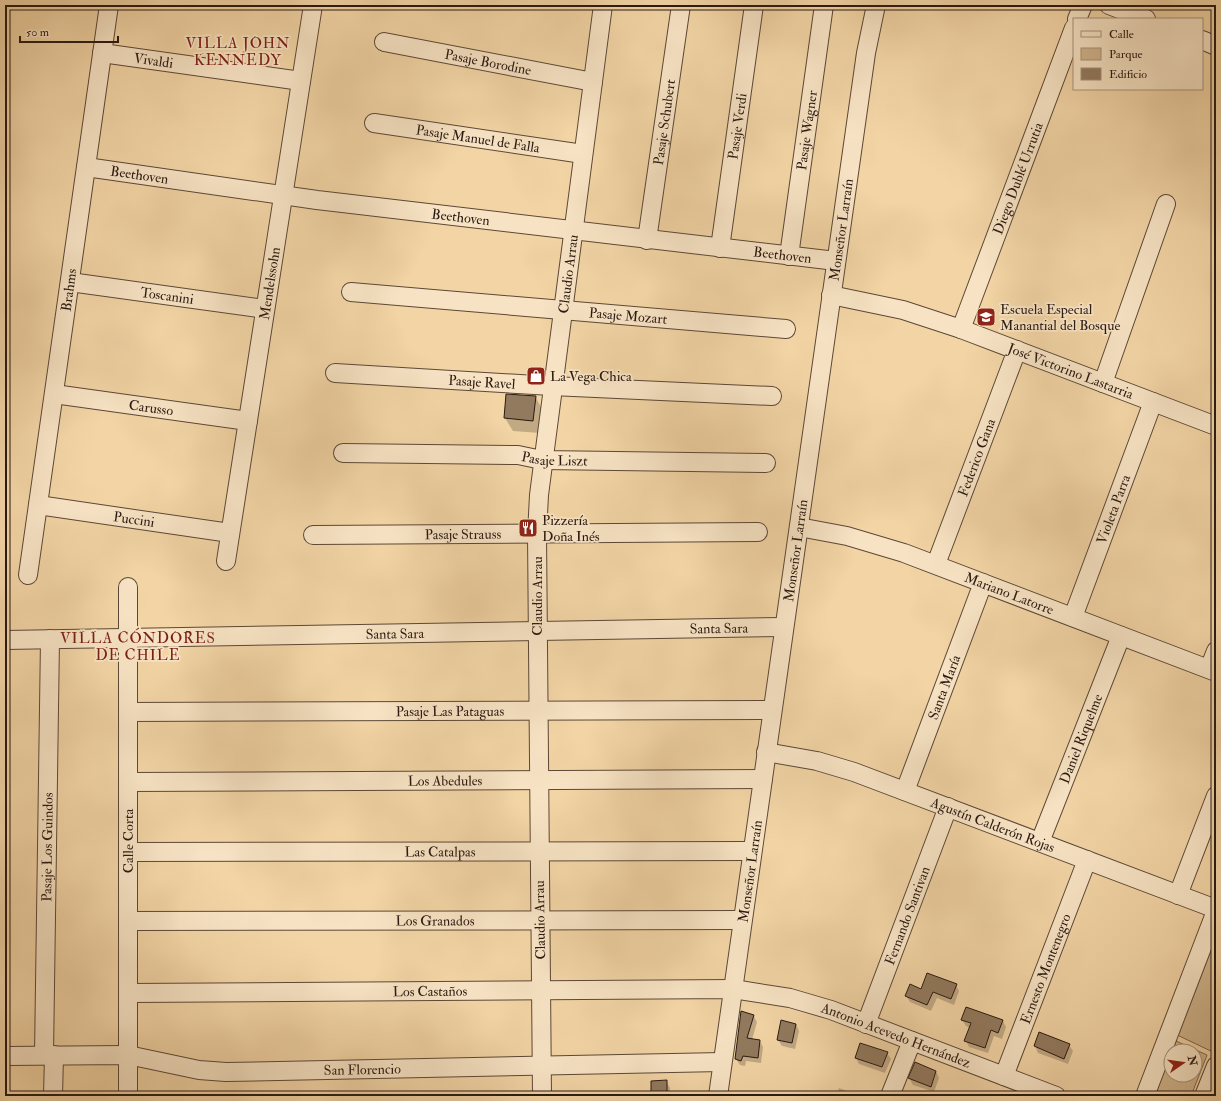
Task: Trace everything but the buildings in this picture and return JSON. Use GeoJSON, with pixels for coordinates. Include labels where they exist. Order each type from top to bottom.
{"type":"FeatureCollection","features":[{"type":"Feature","properties":{"kind":"street","name":"Brahms"},"geometry":{"type":"LineString","coordinates":[[28,575],[109,5]]}},
{"type":"Feature","properties":{"kind":"street","name":"Mendelssohn"},"geometry":{"type":"LineString","coordinates":[[226,561],[313,5]]}},
{"type":"Feature","properties":{"kind":"street","name":"Claudio Arrau"},"geometry":{"type":"LineString","coordinates":[[542,1096],[537,534],[542,460],[603,5]]}},
{"type":"Feature","properties":{"kind":"street","name":"Pasaje Schubert"},"geometry":{"type":"LineString","coordinates":[[648,240],[681,5]]}},
{"type":"Feature","properties":{"kind":"street","name":"Pasaje Verdi"},"geometry":{"type":"LineString","coordinates":[[720,248],[754,5]]}},
{"type":"Feature","properties":{"kind":"street","name":"Pasaje Wagner"},"geometry":{"type":"LineString","coordinates":[[789,256],[824,5]]}},
{"type":"Feature","properties":{"kind":"street","name":"Monseñor Larraín"},"geometry":{"type":"LineString","coordinates":[[718,1096],[866,53],[876,5]]}},
{"type":"Feature","properties":{"kind":"street"},"geometry":{"type":"LineString","coordinates":[[1077,18],[1083,5]]}},
{"type":"Feature","properties":{"kind":"street"},"geometry":{"type":"LineString","coordinates":[[1109,5],[1143,18]]}},
{"type":"Feature","properties":{"kind":"street","name":"Diego Dublé Urrutia"},"geometry":{"type":"LineString","coordinates":[[961,329],[1073,31]]}},
{"type":"Feature","properties":{"kind":"street"},"geometry":{"type":"LineString","coordinates":[[1203,40],[1216,46]]}},
{"type":"Feature","properties":{"kind":"street","name":"Pasaje Borodine"},"geometry":{"type":"LineString","coordinates":[[384,42],[592,82]]}},
{"type":"Feature","properties":{"kind":"street","name":"Vivaldi"},"geometry":{"type":"LineString","coordinates":[[102,53],[301,82]]}},
{"type":"Feature","properties":{"kind":"street","name":"Pasaje Manuel de Falla"},"geometry":{"type":"LineString","coordinates":[[374,123],[583,154]]}},
{"type":"Feature","properties":{"kind":"street","name":"Beethoven"},"geometry":{"type":"LineString","coordinates":[[86,167],[283,196],[836,261]]}},
{"type":"Feature","properties":{"kind":"street"},"geometry":{"type":"LineString","coordinates":[[1103,383],[1166,204]]}},
{"type":"Feature","properties":{"kind":"street","name":"Toscanini"},"geometry":{"type":"LineString","coordinates":[[70,282],[265,309]]}},
{"type":"Feature","properties":{"kind":"street","name":"Pasaje Mozart"},"geometry":{"type":"LineString","coordinates":[[351,292],[786,329]]}},
{"type":"Feature","properties":{"kind":"street","name":"José Victorino Lastarria"},"geometry":{"type":"LineString","coordinates":[[831,295],[903,310],[961,329],[1216,426]]}},
{"type":"Feature","properties":{"kind":"street","name":"Federico Gana"},"geometry":{"type":"LineString","coordinates":[[936,564],[1017,350]]}},
{"type":"Feature","properties":{"kind":"street","name":"Pasaje Ravel"},"geometry":{"type":"LineString","coordinates":[[335,373],[552,386],[772,396]]}},
{"type":"Feature","properties":{"kind":"street","name":"Carusso"},"geometry":{"type":"LineString","coordinates":[[54,394],[248,420]]}},
{"type":"Feature","properties":{"kind":"street","name":"Violeta Parra"},"geometry":{"type":"LineString","coordinates":[[1073,618],[1153,402]]}},
{"type":"Feature","properties":{"kind":"street","name":"Pasaje Liszt"},"geometry":{"type":"LineString","coordinates":[[342,453],[518,455],[542,460],[766,463]]}},
{"type":"Feature","properties":{"kind":"street","name":"Puccini"},"geometry":{"type":"LineString","coordinates":[[38,505],[230,533]]}},
{"type":"Feature","properties":{"kind":"street","name":"Mariano Latorre"},"geometry":{"type":"LineString","coordinates":[[798,527],[871,542],[936,564],[1212,671]]}},
{"type":"Feature","properties":{"kind":"street","name":"Pasaje Strauss"},"geometry":{"type":"LineString","coordinates":[[313,535],[758,532]]}},
{"type":"Feature","properties":{"kind":"street","name":"Santa María"},"geometry":{"type":"LineString","coordinates":[[905,791],[983,583]]}},
{"type":"Feature","properties":{"kind":"street","name":"Calle Corta"},"geometry":{"type":"LineString","coordinates":[[128,587],[128,1096]]}},
{"type":"Feature","properties":{"kind":"street","name":"Santa Sara"},"geometry":{"type":"LineString","coordinates":[[5,640],[784,627]]}},
{"type":"Feature","properties":{"kind":"street","name":"Daniel Riquelme"},"geometry":{"type":"LineString","coordinates":[[1040,842],[1121,636]]}},
{"type":"Feature","properties":{"kind":"street","name":"Pasaje Los Guindos"},"geometry":{"type":"LineString","coordinates":[[50,639],[49,1055],[53,1096]]}},
{"type":"Feature","properties":{"kind":"street"},"geometry":{"type":"LineString","coordinates":[[1212,671],[1216,651]]}},
{"type":"Feature","properties":{"kind":"street","name":"Pasaje Las Pataguas"},"geometry":{"type":"LineString","coordinates":[[128,712],[772,710]]}},
{"type":"Feature","properties":{"kind":"street","name":"Agustín Calderón Rojas"},"geometry":{"type":"LineString","coordinates":[[766,752],[829,765],[905,791],[1216,910]]}},
{"type":"Feature","properties":{"kind":"street","name":"Los Abedules"},"geometry":{"type":"LineString","coordinates":[[128,782],[763,779]]}},
{"type":"Feature","properties":{"kind":"street"},"geometry":{"type":"LineString","coordinates":[[1178,895],[1216,796]]}},
{"type":"Feature","properties":{"kind":"street","name":"Fernando Santivan"},"geometry":{"type":"LineString","coordinates":[[866,1024],[948,807]]}},
{"type":"Feature","properties":{"kind":"street","name":"Las Catalpas"},"geometry":{"type":"LineString","coordinates":[[128,852],[752,850]]}},
{"type":"Feature","properties":{"kind":"street","name":"Ernesto Montenegro"},"geometry":{"type":"LineString","coordinates":[[1004,1076],[1087,860]]}},
{"type":"Feature","properties":{"kind":"street"},"geometry":{"type":"LineString","coordinates":[[1145,1096],[1216,910]]}},
{"type":"Feature","properties":{"kind":"street","name":"Los Granados"},"geometry":{"type":"LineString","coordinates":[[128,921],[742,920]]}},
{"type":"Feature","properties":{"kind":"street","name":"Antonio Acevedo Hernández"},"geometry":{"type":"LineString","coordinates":[[733,989],[790,998],[831,1010],[1050,1095]]}},
{"type":"Feature","properties":{"kind":"street","name":"Los Castaños"},"geometry":{"type":"LineString","coordinates":[[128,993],[541,992],[733,989]]}},
{"type":"Feature","properties":{"kind":"street"},"geometry":{"type":"LineString","coordinates":[[890,1096],[912,1041]]}},
{"type":"Feature","properties":{"kind":"street","name":"San Florencio"},"geometry":{"type":"LineString","coordinates":[[5,1056],[128,1055],[192,1069],[226,1072],[722,1062]]}},
{"type":"Feature","properties":{"kind":"street"},"geometry":{"type":"LineString","coordinates":[[1204,1096],[1216,1066]]}},
{"type":"Feature","properties":{"kind":"green space"},"geometry":{"type":"Polygon","coordinates":[[[1216,933],[1216,1051],[1215,1053],[1203,1047],[1203,1043],[1194,1043],[1175,1034],[1216,933]]]}},
{"type":"Feature","properties":{"kind":"green space"},"geometry":{"type":"Polygon","coordinates":[[[1203,1053],[1207,1055],[1203,1065],[1203,1053]]]}},
{"type":"Feature","properties":{"kind":"green space"},"geometry":{"type":"Polygon","coordinates":[[[1163,1074],[1163,1083],[1196,1083],[1191,1096],[1161,1096],[1155,1094],[1163,1074]]]}},
{"type":"Feature","properties":{"kind":"place","name":"Escuela Especial Manantial del Bosque"},"geometry":{"type":"Point","coordinates":[986,317]}},
{"type":"Feature","properties":{"kind":"place","name":"La Vega Chica"},"geometry":{"type":"Point","coordinates":[536,376]}},
{"type":"Feature","properties":{"kind":"place","name":"Pizzería Doña Inés"},"geometry":{"type":"Point","coordinates":[528,528]}},
{"type":"Feature","properties":{"kind":"district","name":"VILLA JOHN KENNEDY"},"geometry":{"type":"Point","coordinates":[238,52]}},
{"type":"Feature","properties":{"kind":"district","name":"VILLA CÓNDORES DE CHILE"},"geometry":{"type":"Point","coordinates":[138,646]}}]}
